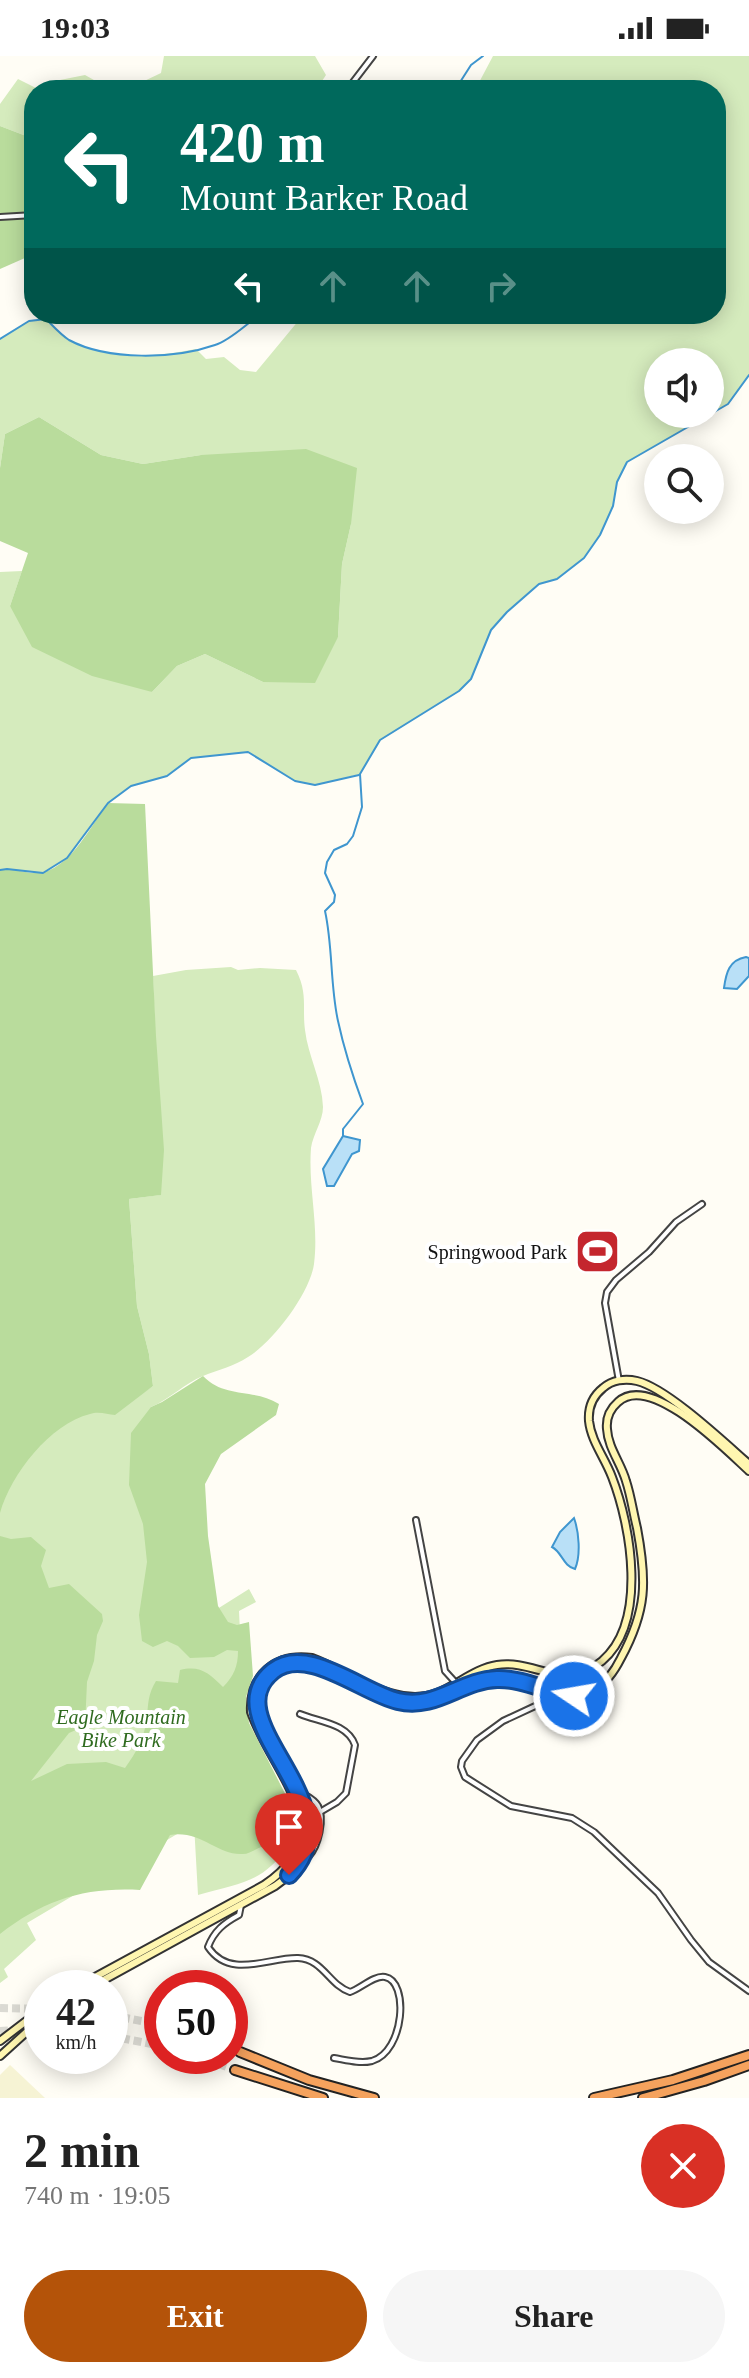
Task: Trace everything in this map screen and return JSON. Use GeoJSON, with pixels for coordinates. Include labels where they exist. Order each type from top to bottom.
{"type":"FeatureCollection","features":[{"type":"Feature","properties":{"kind":"highway"},"geometry":{"type":"LineString","coordinates":[[248,2055],[309,2080],[374,2098]]}},
{"type":"Feature","properties":{"kind":"highway"},"geometry":{"type":"LineString","coordinates":[[594,2098],[673,2080],[749,2055]]}},
{"type":"Feature","properties":{"kind":"highway"},"geometry":{"type":"LineString","coordinates":[[643,2098],[749,2065]]}},
{"type":"Feature","properties":{"kind":"highway"},"geometry":{"type":"LineString","coordinates":[[248,2074],[323,2098]]}},
{"type":"Feature","properties":{"kind":"main road"},"geometry":{"type":"LineString","coordinates":[[619,1381],[633,1386],[636,1394]]}},
{"type":"Feature","properties":{"kind":"main road"},"geometry":{"type":"LineString","coordinates":[[619,1381],[623,1398]]}},
{"type":"Feature","properties":{"kind":"main road"},"geometry":{"type":"LineString","coordinates":[[120,1970],[239,1902],[281,1873],[300,1853],[307,1822],[297,1790],[257,1710],[260,1687],[280,1667],[298,1662],[317,1666],[389,1698],[413,1704],[435,1701],[498,1665],[573,1676],[593,1667],[613,1650],[627,1620],[632,1599],[632,1566],[618,1493],[593,1437],[589,1419],[598,1393],[619,1381],[636,1381],[653,1388],[710,1429],[749,1464]]}},
{"type":"Feature","properties":{"kind":"main road"},"geometry":{"type":"LineString","coordinates":[[300,1853],[302,1826],[297,1805],[251,1712],[252,1692],[263,1671],[277,1661],[298,1656],[320,1661],[403,1696],[432,1695],[459,1686],[501,1679],[582,1695],[601,1685],[616,1668],[638,1618],[644,1584],[642,1556],[627,1484],[610,1444],[607,1427],[610,1412],[623,1398],[636,1394],[648,1395],[664,1402],[706,1433],[749,1471]]}},
{"type":"Feature","properties":{"kind":"main road"},"geometry":{"type":"LineString","coordinates":[[109,1970],[239,1902]]}},
{"type":"Feature","properties":{"kind":"main road"},"geometry":{"type":"LineString","coordinates":[[0,2041],[24,2025]]}},
{"type":"Feature","properties":{"kind":"main road"},"geometry":{"type":"LineString","coordinates":[[0,2056],[24,2031]]}},
{"type":"Feature","properties":{"kind":"street"},"geometry":{"type":"LineString","coordinates":[[355,80],[373,56]]}},
{"type":"Feature","properties":{"kind":"street"},"geometry":{"type":"LineString","coordinates":[[0,217],[24,216]]}},
{"type":"Feature","properties":{"kind":"street"},"geometry":{"type":"LineString","coordinates":[[619,1381],[605,1303],[607,1292],[676,1222],[702,1204]]}},
{"type":"Feature","properties":{"kind":"street"},"geometry":{"type":"LineString","coordinates":[[416,1520],[445,1671],[459,1686]]}},
{"type":"Feature","properties":{"kind":"street"},"geometry":{"type":"LineString","coordinates":[[553,1691],[546,1701],[503,1721],[477,1740],[462,1761],[465,1777],[511,1806],[572,1818],[594,1832],[658,1893],[709,1962],[749,1991]]}},
{"type":"Feature","properties":{"kind":"street"},"geometry":{"type":"LineString","coordinates":[[300,1714],[343,1728],[353,1738],[355,1745],[346,1793],[320,1812]]}},
{"type":"Feature","properties":{"kind":"street"},"geometry":{"type":"LineString","coordinates":[[297,1790],[316,1803],[320,1812],[314,1850],[309,1856],[300,1853]]}},
{"type":"Feature","properties":{"kind":"street"},"geometry":{"type":"LineString","coordinates":[[239,1902],[239,1915],[219,1927],[208,1947],[218,1957],[251,1966],[283,1959],[308,1959],[323,1968],[346,1992],[381,1977],[388,1978],[394,1984],[400,2012],[391,2048],[369,2062],[334,2058]]}},
{"type":"Feature","properties":{"kind":"shaded area"},"geometry":{"type":"Polygon","coordinates":[[[10,2065],[45,2098],[0,2098],[0,2075],[10,2065]]]}},
{"type":"Feature","properties":{"kind":"green space"},"geometry":{"type":"Polygon","coordinates":[[[164,56],[315,56],[326,75],[323,80],[146,80],[161,73],[164,56]]]}},
{"type":"Feature","properties":{"kind":"green space"},"geometry":{"type":"Polygon","coordinates":[[[493,56],[749,56],[749,375],[728,404],[724,406],[724,348],[644,348],[644,428],[686,428],[658,444],[644,444],[644,452],[627,462],[617,482],[613,506],[600,535],[584,558],[557,579],[539,584],[507,612],[491,630],[471,679],[459,691],[381,740],[360,774],[315,785],[295,781],[248,752],[191,758],[167,776],[131,786],[108,803],[67,858],[43,873],[0,870],[0,572],[22,571],[10,606],[152,692],[177,666],[205,654],[263,682],[338,637],[342,564],[351,524],[201,455],[143,464],[101,455],[39,417],[5,434],[0,468],[0,339],[24,324],[52,324],[67,338],[101,351],[149,355],[196,349],[206,359],[224,357],[240,370],[256,372],[296,324],[726,324],[726,80],[480,80],[493,56]]]}},
{"type":"Feature","properties":{"kind":"green space"},"geometry":{"type":"Polygon","coordinates":[[[85,75],[94,80],[60,80],[85,75]]]}},
{"type":"Feature","properties":{"kind":"green space"},"geometry":{"type":"Polygon","coordinates":[[[18,79],[24,82],[24,135],[0,126],[0,104],[18,79]]]}},
{"type":"Feature","properties":{"kind":"green space"},"geometry":{"type":"Polygon","coordinates":[[[0,126],[24,135],[24,258],[0,269],[0,126]]]}},
{"type":"Feature","properties":{"kind":"green space"},"geometry":{"type":"Polygon","coordinates":[[[39,417],[101,455],[143,464],[201,455],[306,449],[357,468],[351,524],[342,564],[338,637],[315,683],[263,682],[205,654],[177,666],[152,692],[92,676],[32,647],[10,606],[28,553],[0,541],[0,468],[5,434],[39,417]]]}},
{"type":"Feature","properties":{"kind":"green space"},"geometry":{"type":"Polygon","coordinates":[[[108,803],[145,804],[164,1150],[161,1195],[129,1199],[137,1306],[153,1386],[115,1415],[90,1414],[61,1428],[47,1439],[13,1482],[0,1513],[0,870],[39,873],[54,868],[73,852],[108,803]]]}},
{"type":"Feature","properties":{"kind":"green space","name":"Eagle Mountain Bike Park"},"geometry":{"type":"Polygon","coordinates":[[[231,967],[238,970],[296,970],[303,993],[307,1040],[322,1097],[323,1112],[311,1148],[315,1249],[306,1289],[289,1316],[258,1350],[237,1363],[196,1379],[151,1407],[187,1628],[249,1589],[256,1602],[239,1611],[244,1715],[290,1844],[270,1867],[250,1880],[198,1895],[194,1824],[27,1923],[36,1940],[4,1969],[8,1977],[0,1983],[0,1034],[155,1029],[153,976],[231,967]],[[123,1192],[131,1401],[153,1386],[137,1306],[129,1199],[160,1195],[123,1192]]]}},
{"type":"Feature","properties":{"kind":"green space"},"geometry":{"type":"Polygon","coordinates":[[[203,1376],[221,1388],[260,1396],[279,1404],[276,1415],[221,1454],[205,1484],[208,1536],[218,1606],[228,1622],[237,1625],[249,1622],[253,1676],[246,1697],[249,1723],[296,1815],[294,1841],[287,1855],[261,1847],[234,1854],[191,1836],[170,1835],[140,1890],[101,1891],[66,1898],[33,1912],[0,1934],[0,1536],[11,1539],[31,1537],[46,1550],[41,1566],[49,1588],[69,1584],[102,1614],[103,1621],[87,1682],[85,1726],[69,1733],[31,1781],[67,1764],[106,1762],[125,1768],[142,1739],[150,1695],[156,1681],[178,1683],[180,1670],[199,1669],[223,1687],[233,1675],[237,1661],[238,1651],[227,1650],[214,1657],[190,1658],[178,1646],[167,1641],[153,1647],[142,1641],[139,1615],[147,1562],[143,1524],[129,1485],[131,1433],[151,1407],[203,1376]]]}},
{"type":"Feature","properties":{"kind":"water"},"geometry":{"type":"Polygon","coordinates":[[[749,958],[749,976],[737,989],[724,988],[729,968],[749,958]]]}},
{"type":"Feature","properties":{"kind":"water"},"geometry":{"type":"Polygon","coordinates":[[[343,1136],[360,1140],[359,1151],[352,1154],[334,1186],[327,1186],[323,1169],[343,1136]]]}},
{"type":"Feature","properties":{"kind":"water"},"geometry":{"type":"Polygon","coordinates":[[[574,1518],[579,1544],[575,1569],[552,1547],[560,1532],[574,1518]]]}},
{"type":"Feature","properties":{"kind":"waterway"},"geometry":{"type":"LineString","coordinates":[[461,80],[471,65],[483,56]]}},
{"type":"Feature","properties":{"kind":"waterway"},"geometry":{"type":"LineString","coordinates":[[0,339],[24,324]]}},
{"type":"Feature","properties":{"kind":"waterway"},"geometry":{"type":"LineString","coordinates":[[51,324],[66,338],[85,347],[142,356],[199,350],[221,343],[248,324]]}},
{"type":"Feature","properties":{"kind":"waterway"},"geometry":{"type":"LineString","coordinates":[[343,1136],[343,1129],[363,1104],[335,1007],[325,911],[334,902],[335,895],[325,873],[334,850],[347,844],[353,836],[362,807],[360,774],[380,740],[459,691],[471,679],[491,630],[507,612],[539,584],[557,579],[584,558],[600,535],[613,506],[617,482],[627,462],[728,404],[749,375]]}},
{"type":"Feature","properties":{"kind":"waterway"},"geometry":{"type":"LineString","coordinates":[[0,870],[43,873],[67,858],[108,803],[131,786],[167,776],[191,758],[248,752],[295,781],[315,785],[359,775]]}},
{"type":"Feature","properties":{"kind":"tunnel"},"geometry":{"type":"LineString","coordinates":[[0,2008],[24,2009]]}},
{"type":"Feature","properties":{"kind":"tunnel"},"geometry":{"type":"LineString","coordinates":[[128,2018],[144,2022]]}},
{"type":"Feature","properties":{"kind":"tunnel"},"geometry":{"type":"LineString","coordinates":[[0,2031],[24,2029]]}},
{"type":"Feature","properties":{"kind":"tunnel"},"geometry":{"type":"LineString","coordinates":[[128,2039],[144,2043]]}},
{"type":"Feature","properties":{"kind":"place","name":"Springwood Park"},"geometry":{"type":"Point","coordinates":[598,1252]}},
{"type":"Feature","properties":{"kind":"route"},"geometry":{"type":"LineString","coordinates":[[289,1875],[303,1854],[308,1831],[305,1808],[257,1710],[260,1687],[272,1672],[298,1662],[317,1666],[389,1698],[413,1704],[435,1701],[494,1679],[574,1696]]}}]}
